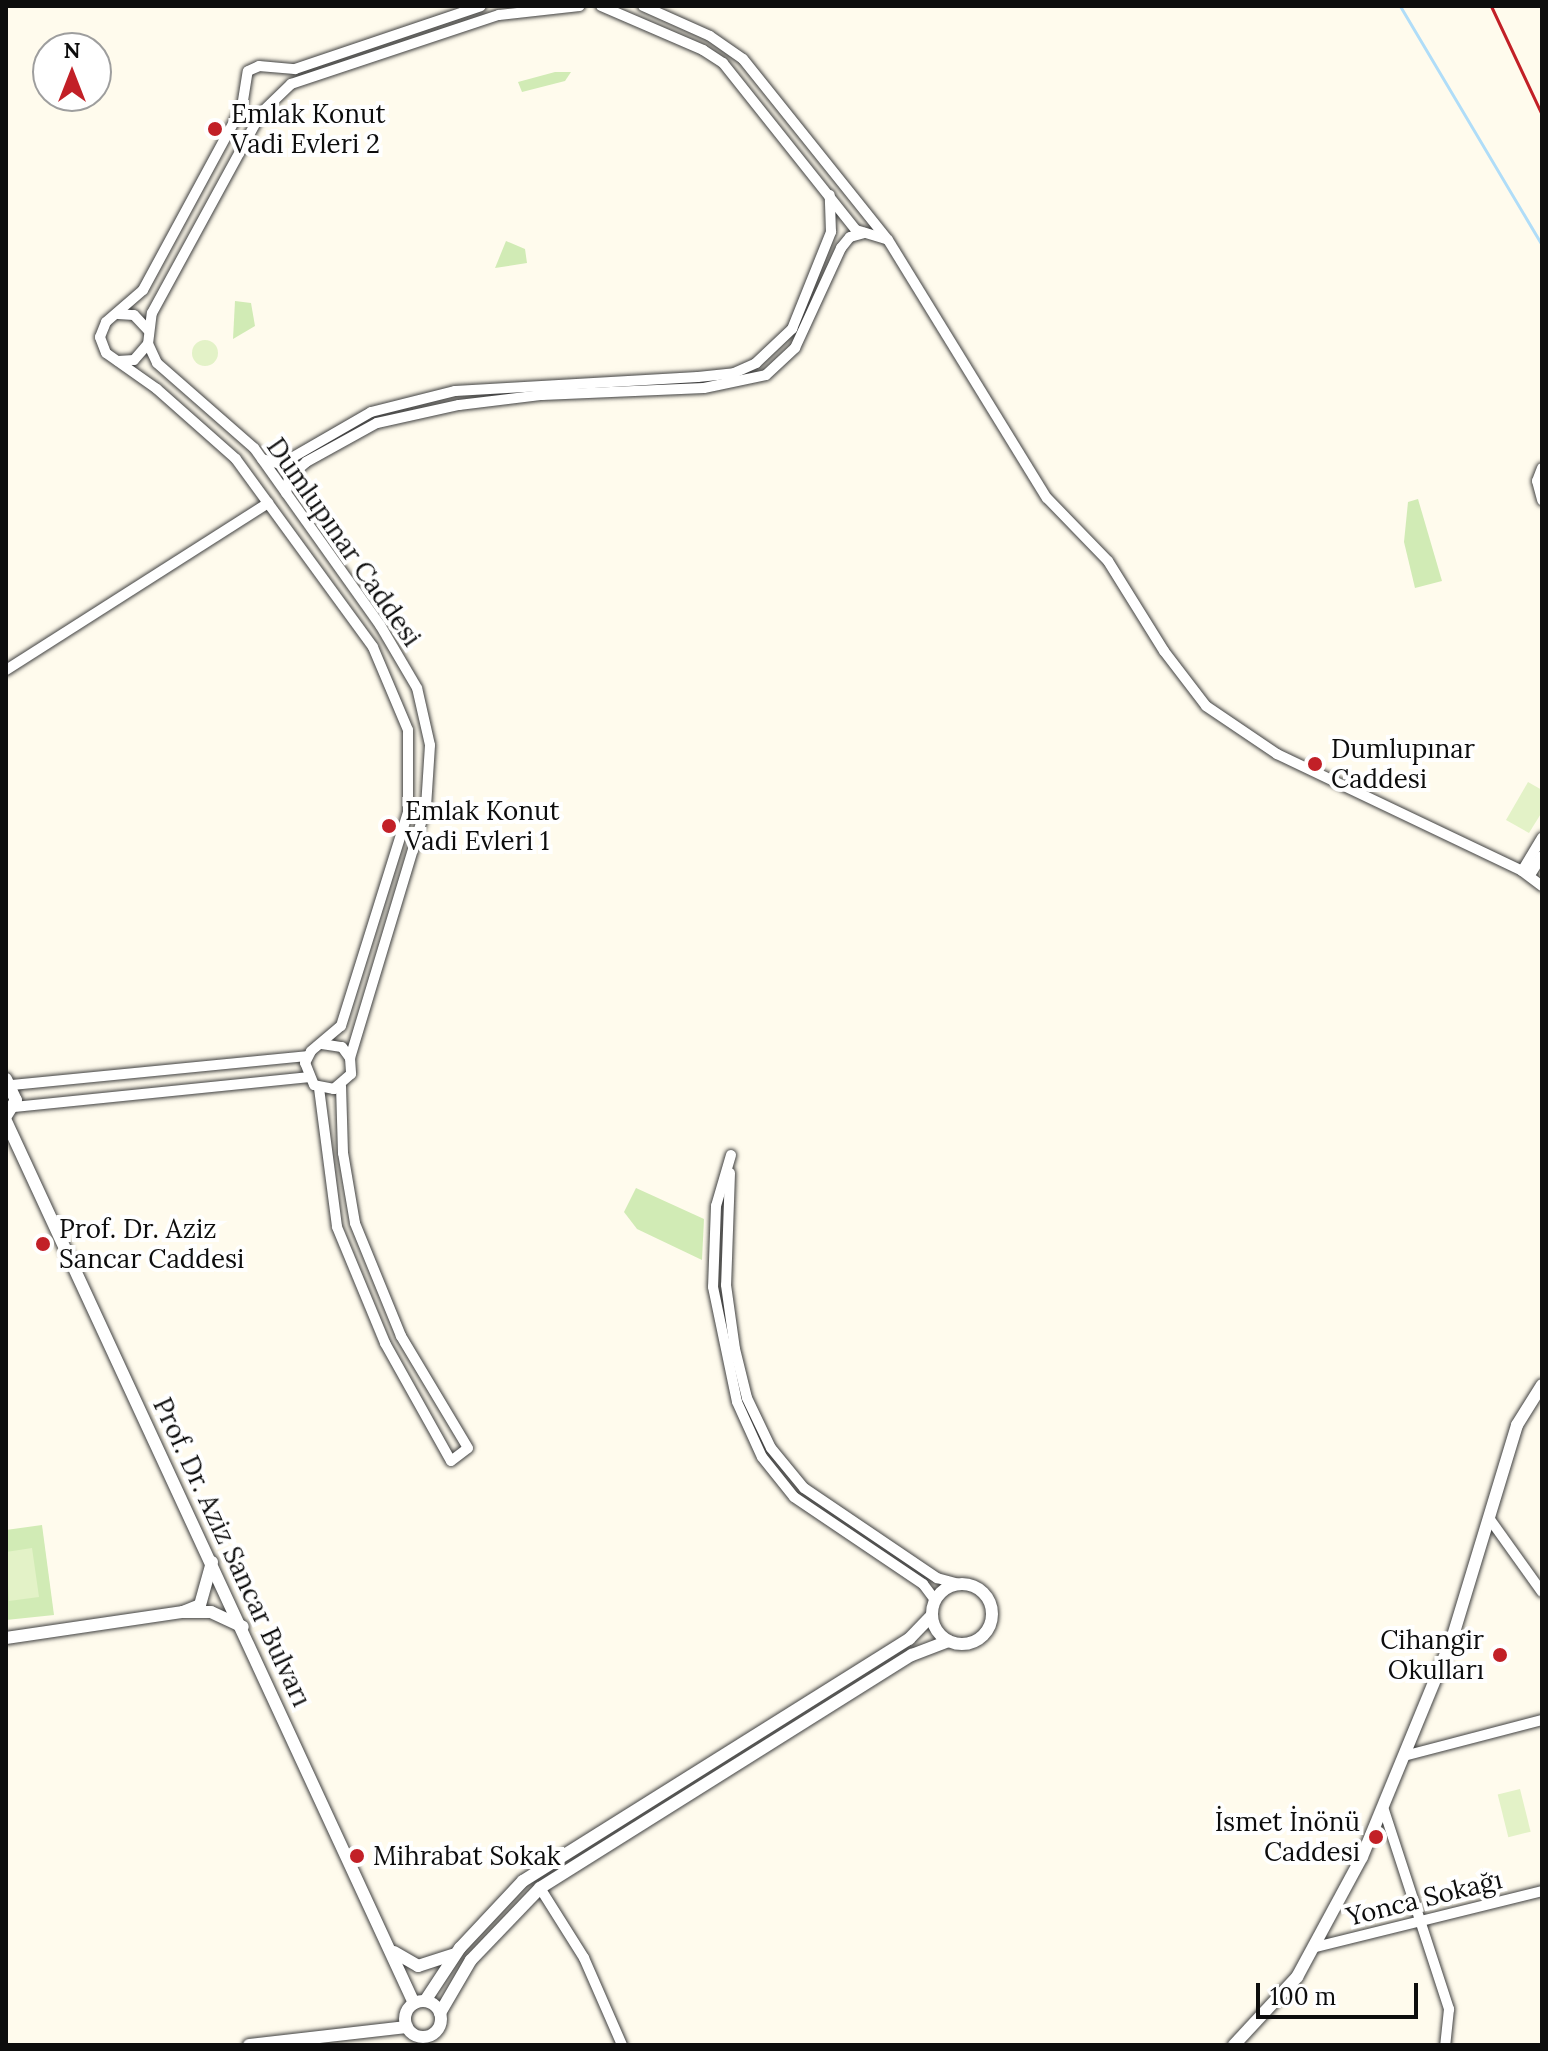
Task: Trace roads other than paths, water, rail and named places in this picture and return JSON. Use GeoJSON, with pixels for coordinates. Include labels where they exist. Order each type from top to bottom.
{"type":"FeatureCollection","features":[{"type":"Feature","properties":{"kind":"street"},"geometry":{"type":"LineString","coordinates":[[481,6],[295,69],[248,71],[242,82],[244,95],[143,290],[112,316],[100,337],[112,358],[134,360],[148,344],[152,313],[183,254],[275,99],[291,84],[490,18],[580,6]]}},
{"type":"Feature","properties":{"kind":"street"},"geometry":{"type":"LineString","coordinates":[[601,6],[723,63],[864,233],[888,240]]}},
{"type":"Feature","properties":{"kind":"street"},"geometry":{"type":"LineString","coordinates":[[643,6],[710,36],[743,59],[888,240],[1047,498],[1108,561],[1164,651],[1206,706],[1277,754],[1526,873],[1542,886]]}},
{"type":"Feature","properties":{"kind":"street"},"geometry":{"type":"LineString","coordinates":[[272,68],[280,77],[275,99]]}},
{"type":"Feature","properties":{"kind":"street"},"geometry":{"type":"LineString","coordinates":[[244,95],[254,103],[275,99]]}},
{"type":"Feature","properties":{"kind":"street"},"geometry":{"type":"LineString","coordinates":[[262,459],[281,464],[371,412],[455,391],[698,377],[734,373],[756,363],[792,329],[831,232],[830,195]]}},
{"type":"Feature","properties":{"kind":"street"},"geometry":{"type":"LineString","coordinates":[[286,493],[289,477],[306,462],[377,423],[487,401],[704,388],[766,375],[795,348],[841,248],[850,237],[864,233]]}},
{"type":"Feature","properties":{"kind":"street"},"geometry":{"type":"LineString","coordinates":[[112,316],[134,315],[148,330]]}},
{"type":"Feature","properties":{"kind":"street","name":"Dumlupınar Caddesi"},"geometry":{"type":"LineString","coordinates":[[148,344],[157,363],[262,459],[380,625],[417,688],[430,745],[426,807],[350,1058]]}},
{"type":"Feature","properties":{"kind":"street","name":"Dumlupınar Caddesi"},"geometry":{"type":"LineString","coordinates":[[112,358],[157,389],[236,459],[373,647],[408,730],[412,777],[408,812],[341,1026],[322,1044]]}},
{"type":"Feature","properties":{"kind":"street"},"geometry":{"type":"LineString","coordinates":[[1542,468],[1537,481],[1542,500]]}},
{"type":"Feature","properties":{"kind":"street"},"geometry":{"type":"LineString","coordinates":[[6,670],[268,503]]}},
{"type":"Feature","properties":{"kind":"street"},"geometry":{"type":"LineString","coordinates":[[1526,873],[1542,838]]}},
{"type":"Feature","properties":{"kind":"street"},"geometry":{"type":"LineString","coordinates":[[1526,873],[1542,856]]}},
{"type":"Feature","properties":{"kind":"street"},"geometry":{"type":"LineString","coordinates":[[9,1082],[307,1056],[322,1044],[342,1047],[350,1058],[351,1074],[341,1086],[343,1153],[355,1223],[394,1322],[468,1448],[451,1461],[379,1330],[337,1227],[319,1088],[307,1077],[307,1056]]}},
{"type":"Feature","properties":{"kind":"street"},"geometry":{"type":"LineString","coordinates":[[9,1115],[307,1077]]}},
{"type":"Feature","properties":{"kind":"street","name":"Prof. Dr. Aziz Sancar Bulvarı"},"geometry":{"type":"LineString","coordinates":[[9,1082],[9,1115],[389,1948],[420,2002]]}},
{"type":"Feature","properties":{"kind":"street"},"geometry":{"type":"LineString","coordinates":[[319,1088],[341,1086]]}},
{"type":"Feature","properties":{"kind":"street"},"geometry":{"type":"LineString","coordinates":[[935,1600],[923,1584],[794,1497],[762,1457],[743,1416],[723,1354],[713,1287],[716,1206],[731,1155],[726,1285],[733,1336],[747,1398],[771,1448],[804,1488],[937,1578],[960,1584],[987,1596],[991,1625],[977,1641],[948,1641],[919,1651],[540,1888],[471,1960],[440,2013],[437,2029],[427,2036],[415,2035],[407,2027],[406,2011],[420,2002],[460,1948],[532,1874],[909,1639],[931,1616],[935,1600],[960,1584]]}},
{"type":"Feature","properties":{"kind":"street"},"geometry":{"type":"LineString","coordinates":[[1234,2045],[1276,2004],[1316,1947],[1383,1807],[1452,1639],[1517,1425],[1542,1385]]}},
{"type":"Feature","properties":{"kind":"street"},"geometry":{"type":"LineString","coordinates":[[1489,1518],[1542,1592]]}},
{"type":"Feature","properties":{"kind":"street"},"geometry":{"type":"LineString","coordinates":[[183,1612],[200,1605],[212,1562]]}},
{"type":"Feature","properties":{"kind":"street"},"geometry":{"type":"LineString","coordinates":[[6,1638],[183,1612],[211,1612],[243,1627]]}},
{"type":"Feature","properties":{"kind":"street"},"geometry":{"type":"LineString","coordinates":[[931,1616],[948,1641]]}},
{"type":"Feature","properties":{"kind":"street"},"geometry":{"type":"LineString","coordinates":[[1404,1756],[1542,1720]]}},
{"type":"Feature","properties":{"kind":"street"},"geometry":{"type":"LineString","coordinates":[[1383,1807],[1449,2009],[1445,2045]]}},
{"type":"Feature","properties":{"kind":"street"},"geometry":{"type":"LineString","coordinates":[[540,1888],[584,1958],[622,2045]]}},
{"type":"Feature","properties":{"kind":"street","name":"Yonca Sokağı"},"geometry":{"type":"LineString","coordinates":[[1316,1947],[1421,1925],[1542,1891]]}},
{"type":"Feature","properties":{"kind":"street"},"geometry":{"type":"LineString","coordinates":[[389,1948],[418,1966],[440,1963],[460,1948]]}},
{"type":"Feature","properties":{"kind":"street"},"geometry":{"type":"LineString","coordinates":[[420,2002],[440,2013]]}},
{"type":"Feature","properties":{"kind":"street"},"geometry":{"type":"LineString","coordinates":[[249,2045],[407,2027]]}},
{"type":"Feature","properties":{"kind":"waterway"},"geometry":{"type":"LineString","coordinates":[[1400,6],[1542,245]]}},
{"type":"Feature","properties":{"kind":"railway"},"geometry":{"type":"LineString","coordinates":[[1491,6],[1542,115]]}},
{"type":"Feature","properties":{"kind":"place","name":"Emlak Konut Vadi Evleri 2"},"geometry":{"type":"Point","coordinates":[215,129]}},
{"type":"Feature","properties":{"kind":"place","name":"Dumlupınar Caddesi"},"geometry":{"type":"Point","coordinates":[1315,764]}},
{"type":"Feature","properties":{"kind":"place","name":"Emlak Konut Vadi Evleri 1"},"geometry":{"type":"Point","coordinates":[389,826]}},
{"type":"Feature","properties":{"kind":"place","name":"Prof. Dr. Aziz Sancar Caddesi"},"geometry":{"type":"Point","coordinates":[43,1244]}},
{"type":"Feature","properties":{"kind":"place","name":"Cihangir Okulları"},"geometry":{"type":"Point","coordinates":[1500,1655]}},
{"type":"Feature","properties":{"kind":"place","name":"İsmet İnönü Caddesi"},"geometry":{"type":"Point","coordinates":[1376,1837]}},
{"type":"Feature","properties":{"kind":"place","name":"Mihrabat Sokak"},"geometry":{"type":"Point","coordinates":[357,1856]}}]}
